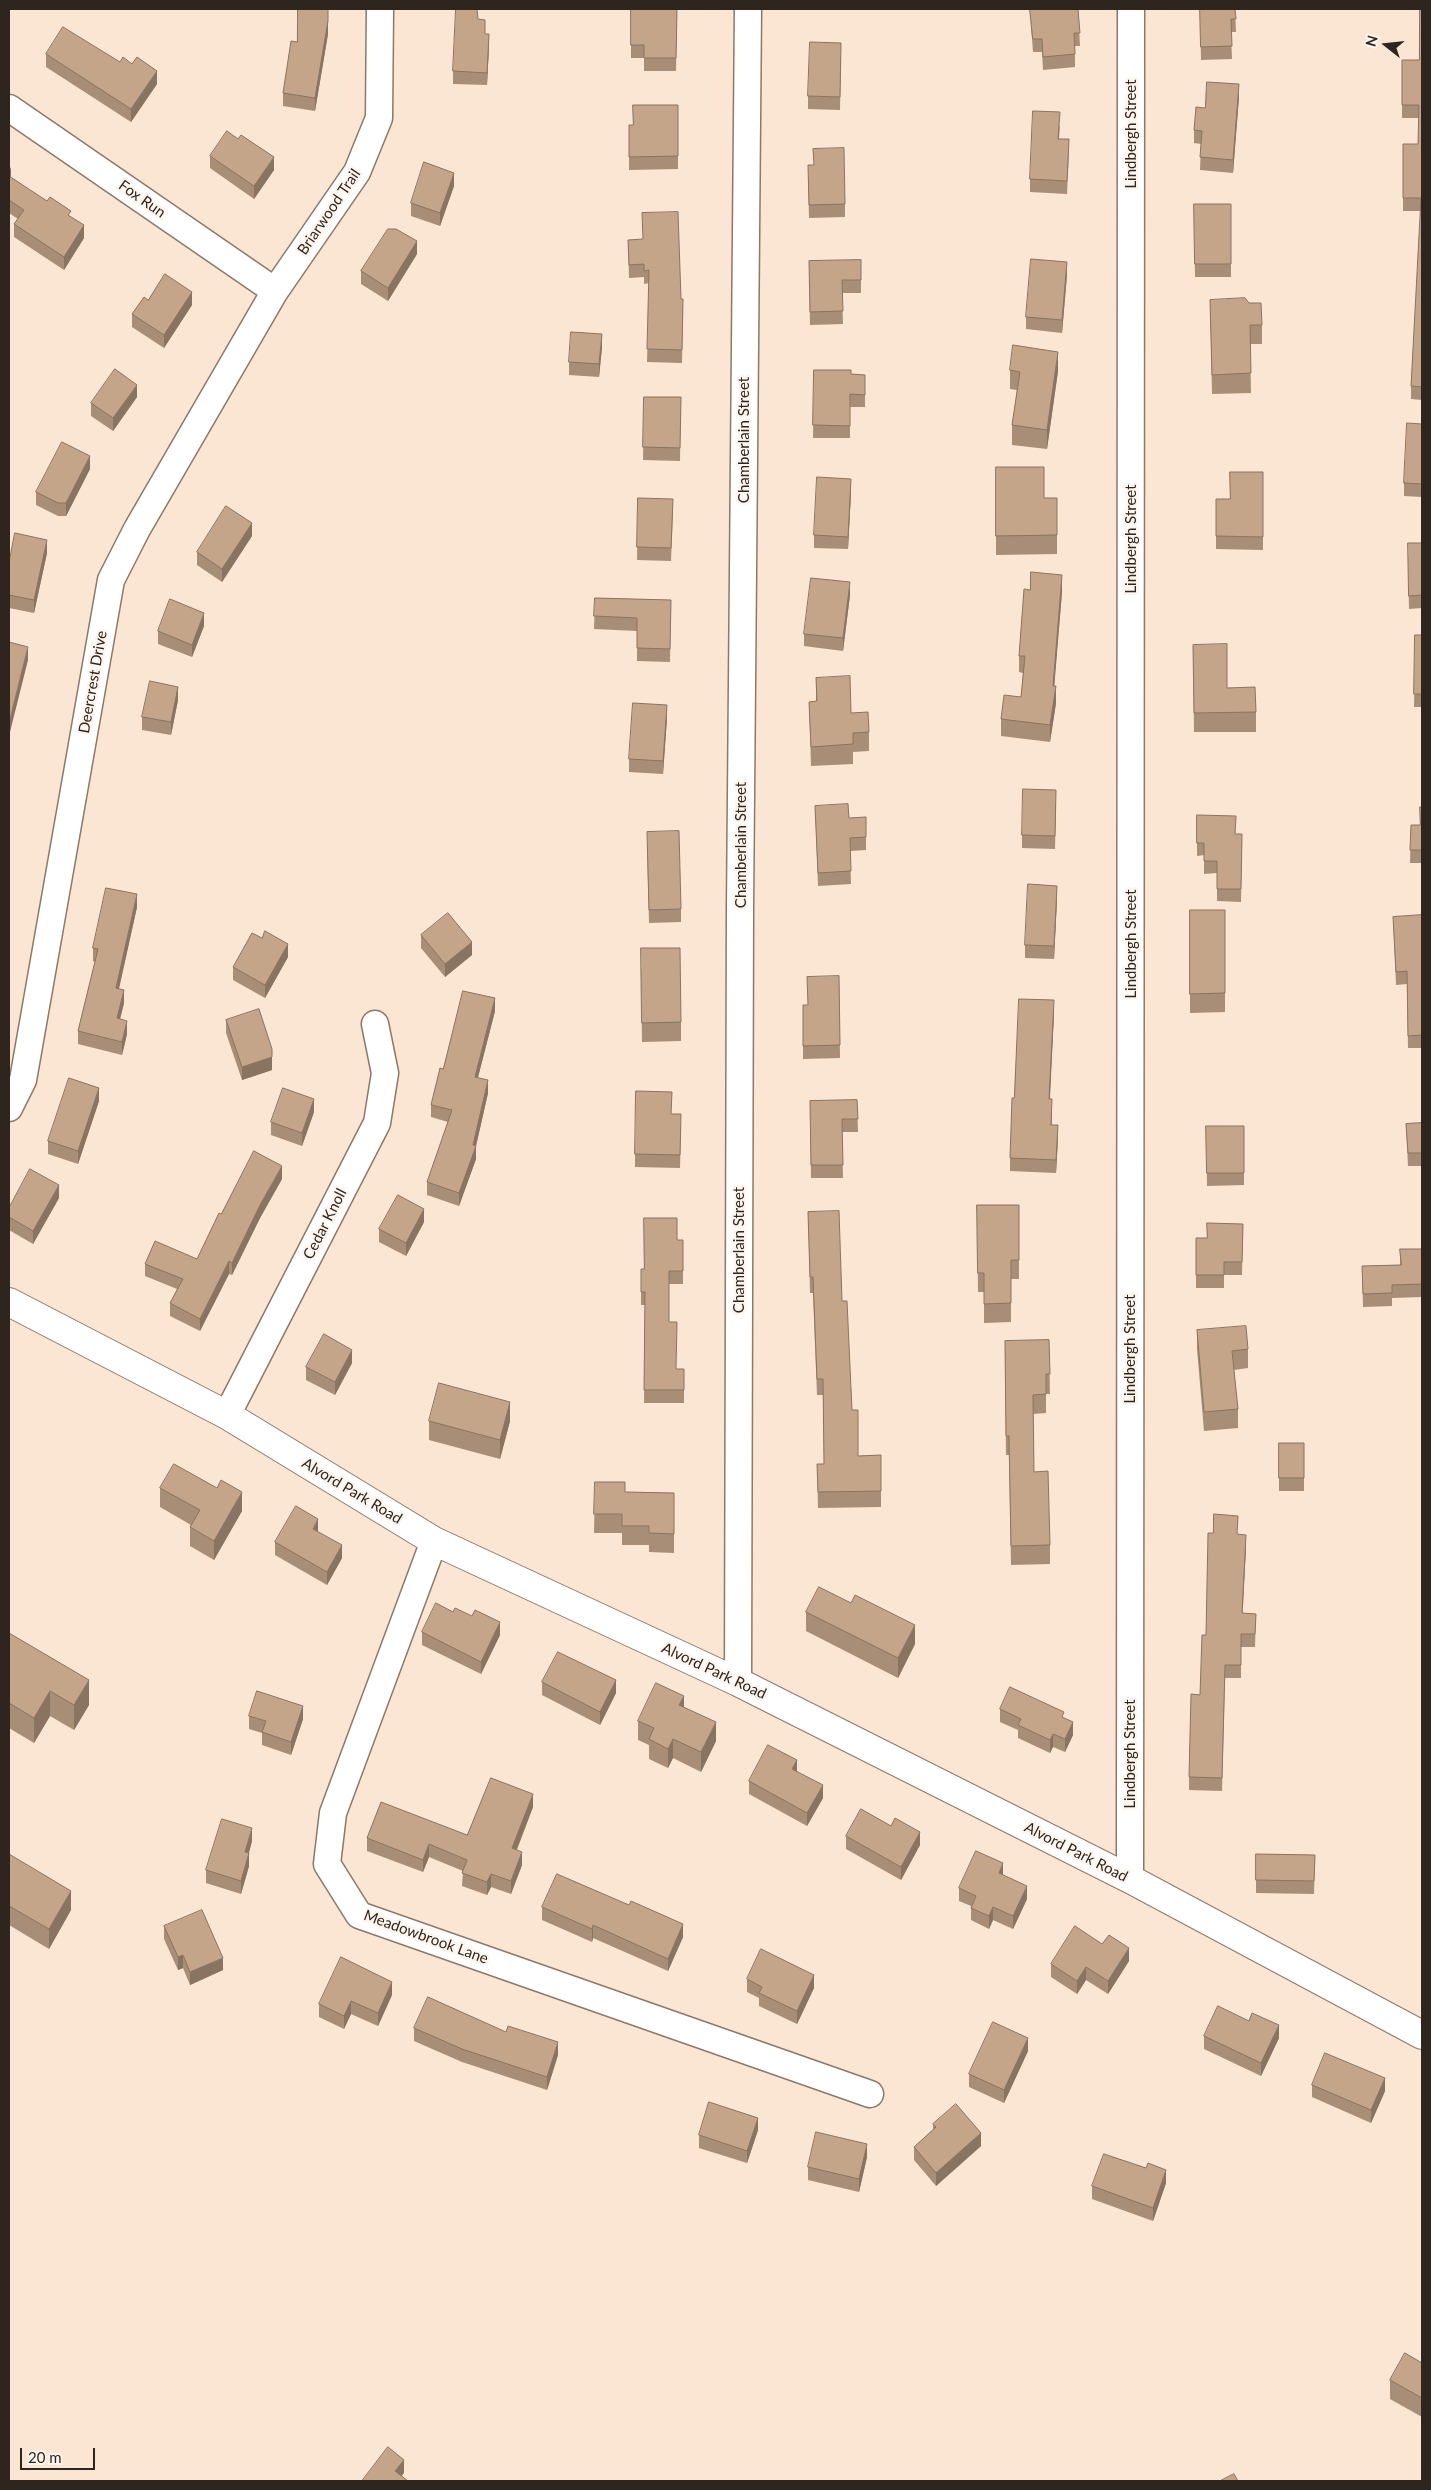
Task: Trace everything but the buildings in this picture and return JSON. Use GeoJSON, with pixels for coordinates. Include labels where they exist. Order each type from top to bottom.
{"type":"FeatureCollection","features":[{"type":"Feature","properties":{"kind":"street","name":"Briarwood Trail"},"geometry":{"type":"LineString","coordinates":[[275,291],[357,172],[379,118],[380,9]]}},
{"type":"Feature","properties":{"kind":"street","name":"Chamberlain Street"},"geometry":{"type":"LineString","coordinates":[[738,1682],[740,926],[748,9]]}},
{"type":"Feature","properties":{"kind":"street","name":"Lindbergh Street"},"geometry":{"type":"LineString","coordinates":[[1130,1879],[1131,9]]}},
{"type":"Feature","properties":{"kind":"street","name":"Fox Run"},"geometry":{"type":"LineString","coordinates":[[9,108],[275,291]]}},
{"type":"Feature","properties":{"kind":"street","name":"Deercrest Drive"},"geometry":{"type":"LineString","coordinates":[[9,1108],[23,1080],[111,580],[137,529],[275,291]]}},
{"type":"Feature","properties":{"kind":"street","name":"Cedar Knoll"},"geometry":{"type":"LineString","coordinates":[[227,1415],[377,1124],[385,1074],[375,1024]]}},
{"type":"Feature","properties":{"kind":"street","name":"Alvord Park Road"},"geometry":{"type":"LineString","coordinates":[[9,1302],[227,1415],[434,1541],[738,1682],[1130,1879],[1422,2036]]}},
{"type":"Feature","properties":{"kind":"street","name":"Meadowbrook Lane"},"geometry":{"type":"LineString","coordinates":[[434,1541],[333,1813],[327,1864],[359,1915],[870,2094]]}}]}
